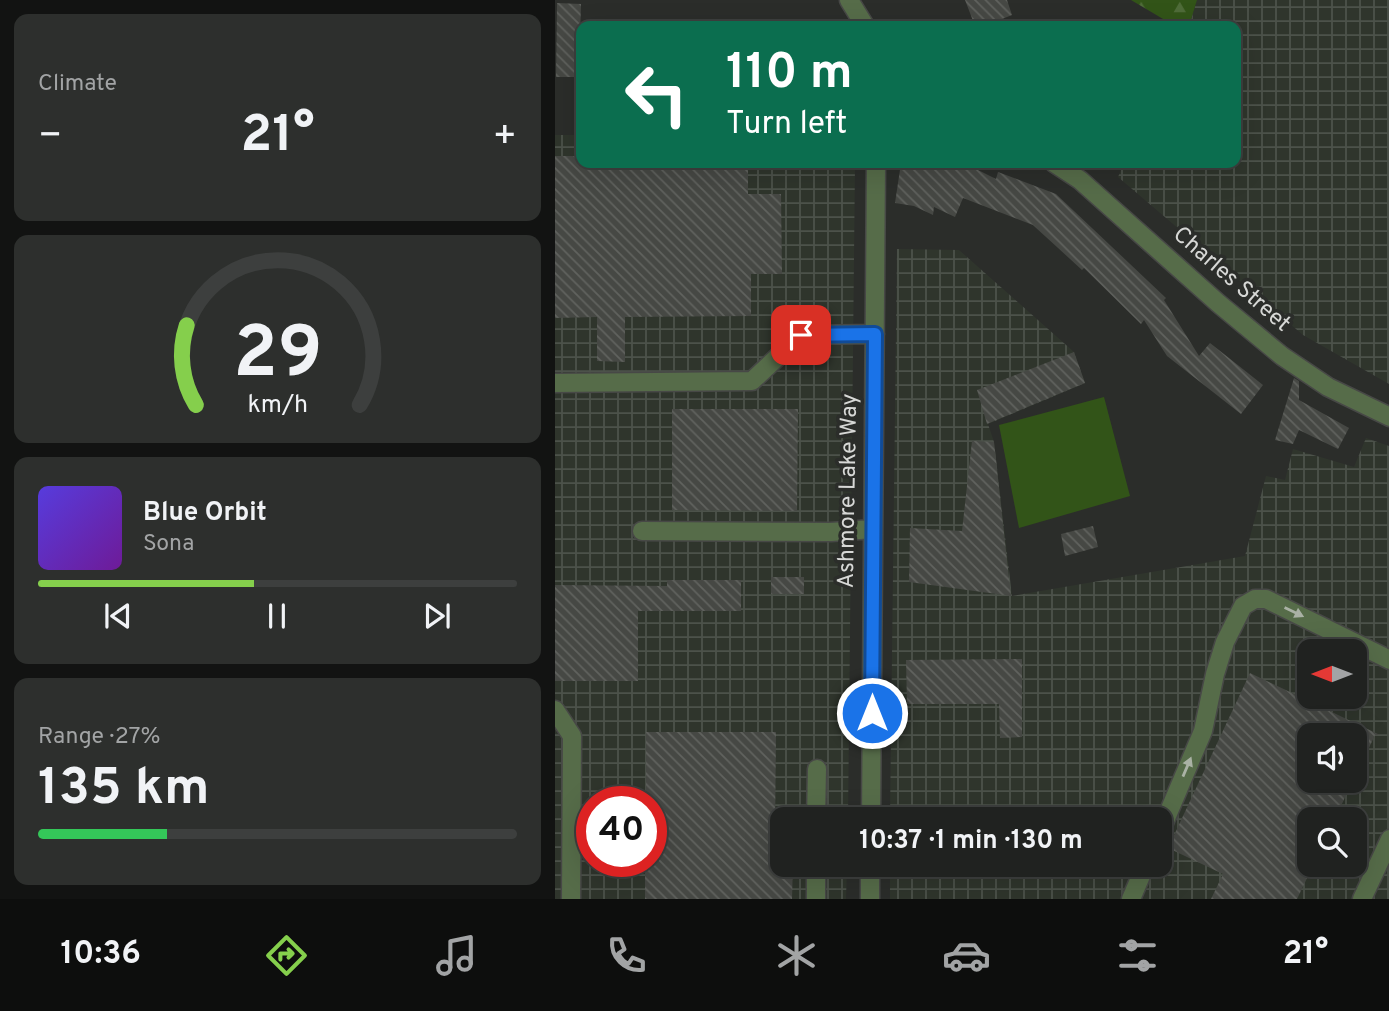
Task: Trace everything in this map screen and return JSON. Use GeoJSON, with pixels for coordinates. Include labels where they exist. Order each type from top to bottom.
{"type":"FeatureCollection","features":[{"type":"Feature","properties":{"kind":"street"},"geometry":{"type":"LineString","coordinates":[[849,0],[862,21]]}},
{"type":"Feature","properties":{"kind":"street","name":"Ashmore Lake Way"},"geometry":{"type":"LineString","coordinates":[[871,807],[876,168]]}},
{"type":"Feature","properties":{"kind":"street","name":"Charles Street"},"geometry":{"type":"LineString","coordinates":[[1062,168],[1080,180],[1282,356],[1328,387],[1389,417]]}},
{"type":"Feature","properties":{"kind":"street"},"geometry":{"type":"LineString","coordinates":[[555,383],[752,381],[801,335],[875,334]]}},
{"type":"Feature","properties":{"kind":"street"},"geometry":{"type":"LineString","coordinates":[[642,531],[873,529]]}},
{"type":"Feature","properties":{"kind":"street"},"geometry":{"type":"LineString","coordinates":[[1171,807],[1203,732],[1215,674],[1225,642],[1243,606],[1255,599],[1266,599],[1389,660]]}},
{"type":"Feature","properties":{"kind":"street"},"geometry":{"type":"LineString","coordinates":[[555,710],[572,737],[571,899]]}},
{"type":"Feature","properties":{"kind":"street"},"geometry":{"type":"LineString","coordinates":[[816,807],[817,769]]}},
{"type":"Feature","properties":{"kind":"street"},"geometry":{"type":"LineString","coordinates":[[1362,899],[1389,839]]}},
{"type":"Feature","properties":{"kind":"street"},"geometry":{"type":"LineString","coordinates":[[816,877],[816,899]]}},
{"type":"Feature","properties":{"kind":"street"},"geometry":{"type":"LineString","coordinates":[[870,877],[870,899]]}},
{"type":"Feature","properties":{"kind":"street"},"geometry":{"type":"LineString","coordinates":[[1131,899],[1140,877]]}},
{"type":"Feature","properties":{"kind":"shaded area"},"geometry":{"type":"Polygon","coordinates":[[[1197,0],[1389,0],[1389,384],[1303,335],[1118,177],[1122,168],[1241,168],[1241,21],[1191,21],[1197,0]]]}},
{"type":"Feature","properties":{"kind":"shaded area"},"geometry":{"type":"Polygon","coordinates":[[[555,135],[576,135],[576,168],[855,168],[848,807],[770,807],[770,877],[847,877],[846,899],[555,899],[555,135]]]}},
{"type":"Feature","properties":{"kind":"shaded area"},"geometry":{"type":"Polygon","coordinates":[[[897,249],[959,250],[1074,352],[1085,383],[988,424],[994,442],[1012,596],[1245,556],[1266,476],[1285,480],[1293,449],[1354,467],[1366,438],[1389,446],[1389,899],[890,899],[890,877],[1172,877],[1172,807],[890,807],[897,249]]]}},
{"type":"Feature","properties":{"kind":"green space"},"geometry":{"type":"Polygon","coordinates":[[[1131,0],[1197,0],[1191,21],[1167,21],[1131,0]]]}},
{"type":"Feature","properties":{"kind":"green space"},"geometry":{"type":"Polygon","coordinates":[[[1104,397],[1130,496],[1019,528],[999,425],[1104,397]]]}},
{"type":"Feature","properties":{"kind":"building"},"geometry":{"type":"Polygon","coordinates":[[[965,0],[1007,0],[1012,15],[1002,19],[1003,21],[973,21],[965,0]]]}},
{"type":"Feature","properties":{"kind":"building"},"geometry":{"type":"Polygon","coordinates":[[[557,3],[581,4],[581,21],[576,21],[576,77],[556,77],[557,3]]]}},
{"type":"Feature","properties":{"kind":"building"},"geometry":{"type":"Polygon","coordinates":[[[555,156],[576,156],[576,168],[748,168],[748,194],[781,194],[782,274],[751,274],[751,316],[625,317],[625,362],[597,361],[597,317],[555,318],[555,156]]]}},
{"type":"Feature","properties":{"kind":"building"},"geometry":{"type":"Polygon","coordinates":[[[900,168],[974,168],[996,179],[998,172],[1056,194],[1166,298],[1164,300],[1199,356],[1210,343],[1263,385],[1241,414],[1167,356],[1144,320],[1141,324],[1084,268],[1082,270],[1033,225],[963,198],[955,217],[934,207],[933,215],[914,206],[895,203],[900,168]]]}},
{"type":"Feature","properties":{"kind":"building"},"geometry":{"type":"Polygon","coordinates":[[[1074,352],[1085,383],[987,424],[977,390],[1074,352]]]}},
{"type":"Feature","properties":{"kind":"building"},"geometry":{"type":"Polygon","coordinates":[[[1294,378],[1299,381],[1299,400],[1349,428],[1338,449],[1299,430],[1293,444],[1275,440],[1294,378]]]}},
{"type":"Feature","properties":{"kind":"building"},"geometry":{"type":"Polygon","coordinates":[[[672,409],[798,409],[797,511],[672,510],[672,409]]]}},
{"type":"Feature","properties":{"kind":"building"},"geometry":{"type":"Polygon","coordinates":[[[972,441],[994,442],[1011,596],[909,582],[910,528],[962,531],[972,441]]]}},
{"type":"Feature","properties":{"kind":"building"},"geometry":{"type":"Polygon","coordinates":[[[1093,526],[1098,547],[1065,556],[1061,534],[1093,526]]]}},
{"type":"Feature","properties":{"kind":"building"},"geometry":{"type":"Polygon","coordinates":[[[771,577],[804,577],[804,594],[771,594],[771,577]]]}},
{"type":"Feature","properties":{"kind":"building"},"geometry":{"type":"Polygon","coordinates":[[[667,580],[741,580],[741,611],[638,611],[638,681],[555,681],[555,585],[667,586],[667,580]]]}},
{"type":"Feature","properties":{"kind":"building"},"geometry":{"type":"Polygon","coordinates":[[[1022,659],[1022,737],[1000,738],[999,704],[907,704],[906,660],[1022,659]]]}},
{"type":"Feature","properties":{"kind":"building"},"geometry":{"type":"Polygon","coordinates":[[[1250,673],[1297,695],[1297,709],[1325,709],[1355,723],[1297,723],[1297,793],[1347,793],[1341,807],[1297,807],[1297,877],[1308,877],[1297,899],[1211,899],[1223,874],[1172,850],[1172,839],[1250,673]]]}},
{"type":"Feature","properties":{"kind":"building"},"geometry":{"type":"Polygon","coordinates":[[[1367,729],[1380,735],[1375,735],[1367,752],[1367,729]]]}},
{"type":"Feature","properties":{"kind":"building"},"geometry":{"type":"Polygon","coordinates":[[[646,732],[776,732],[775,807],[770,807],[770,877],[793,877],[792,899],[645,899],[645,877],[667,877],[667,786],[646,786],[646,732]]]}},
{"type":"Feature","properties":{"kind":"route"},"geometry":{"type":"LineString","coordinates":[[801,335],[875,334],[872,713]]}}]}
